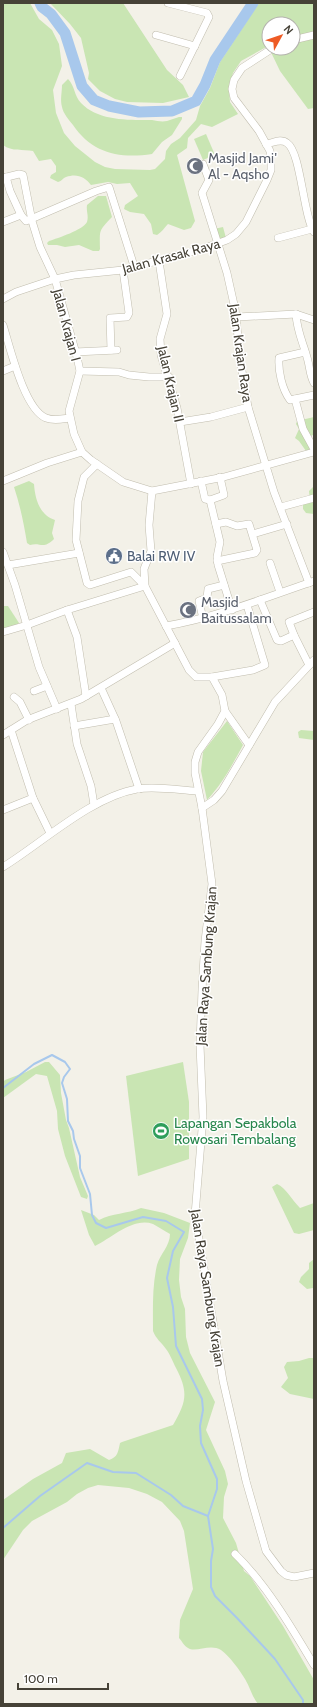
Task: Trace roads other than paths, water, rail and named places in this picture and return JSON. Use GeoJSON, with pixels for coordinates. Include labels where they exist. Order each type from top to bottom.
{"type":"FeatureCollection","features":[{"type":"Feature","properties":{"kind":"street"},"geometry":{"type":"LineString","coordinates":[[168,3],[194,6],[207,14],[209,17],[180,76]]}},
{"type":"Feature","properties":{"kind":"street"},"geometry":{"type":"LineString","coordinates":[[156,35],[195,46]]}},
{"type":"Feature","properties":{"kind":"street"},"geometry":{"type":"LineString","coordinates":[[301,38],[314,35]]}},
{"type":"Feature","properties":{"kind":"street","name":"Jalan Krasak Raya"},"geometry":{"type":"LineString","coordinates":[[3,299],[16,292],[55,279],[74,275],[123,270],[134,266],[159,261],[216,244],[236,234],[246,222],[271,170],[271,159],[266,144],[259,131],[234,98],[232,89],[234,80],[238,73],[251,61],[261,55]]}},
{"type":"Feature","properties":{"kind":"street"},"geometry":{"type":"LineString","coordinates":[[266,144],[280,140],[287,142],[292,148],[302,183],[304,202],[313,230],[278,238]]}},
{"type":"Feature","properties":{"kind":"street","name":"Jalan Krajan Raya"},"geometry":{"type":"LineString","coordinates":[[204,164],[209,180],[202,193],[216,244],[226,273],[237,317],[241,365],[248,407],[265,464],[287,524],[312,582]]}},
{"type":"Feature","properties":{"kind":"street","name":"Jalan Krajan I"},"geometry":{"type":"LineString","coordinates":[[4,178],[19,174],[23,175],[32,219],[40,246],[55,279],[80,371],[75,394],[70,405],[70,418]]}},
{"type":"Feature","properties":{"kind":"street"},"geometry":{"type":"LineString","coordinates":[[4,178],[20,215],[26,220],[32,219],[108,187],[110,189],[134,266]]}},
{"type":"Feature","properties":{"kind":"street"},"geometry":{"type":"LineString","coordinates":[[3,222],[20,215]]}},
{"type":"Feature","properties":{"kind":"street","name":"Jalan Krajan II"},"geometry":{"type":"LineString","coordinates":[[159,261],[167,314],[160,346],[180,422],[191,484]]}},
{"type":"Feature","properties":{"kind":"street"},"geometry":{"type":"LineString","coordinates":[[75,352],[114,350],[110,318],[127,317],[129,313],[123,270]]}},
{"type":"Feature","properties":{"kind":"street"},"geometry":{"type":"LineString","coordinates":[[237,317],[296,314],[314,320]]}},
{"type":"Feature","properties":{"kind":"street"},"geometry":{"type":"LineString","coordinates":[[296,314],[297,327],[314,383]]}},
{"type":"Feature","properties":{"kind":"street"},"geometry":{"type":"LineString","coordinates":[[3,325],[4,334],[15,366],[26,394],[37,412],[45,418],[56,420],[70,418],[74,434],[82,452],[123,482],[152,491],[201,482],[314,452]]}},
{"type":"Feature","properties":{"kind":"street"},"geometry":{"type":"LineString","coordinates":[[305,352],[285,356],[279,359],[281,378],[290,400],[314,395]]}},
{"type":"Feature","properties":{"kind":"street"},"geometry":{"type":"LineString","coordinates":[[3,371],[15,366]]}},
{"type":"Feature","properties":{"kind":"street"},"geometry":{"type":"LineString","coordinates":[[80,371],[119,372],[129,375],[149,377],[169,376]]}},
{"type":"Feature","properties":{"kind":"street"},"geometry":{"type":"LineString","coordinates":[[295,399],[303,430],[314,449]]}},
{"type":"Feature","properties":{"kind":"street"},"geometry":{"type":"LineString","coordinates":[[180,422],[211,417],[248,407]]}},
{"type":"Feature","properties":{"kind":"street"},"geometry":{"type":"LineString","coordinates":[[3,481],[47,463],[82,452]]}},
{"type":"Feature","properties":{"kind":"street"},"geometry":{"type":"LineString","coordinates":[[98,464],[84,477],[79,491],[75,531],[78,553],[89,585],[131,572],[145,586],[192,674],[196,677],[212,677],[253,670],[265,665],[247,605]]}},
{"type":"Feature","properties":{"kind":"street"},"geometry":{"type":"LineString","coordinates":[[201,482],[205,499],[210,500],[224,495],[220,477]]}},
{"type":"Feature","properties":{"kind":"street"},"geometry":{"type":"LineString","coordinates":[[145,586],[144,569],[151,551],[148,525],[152,491]]}},
{"type":"Feature","properties":{"kind":"street"},"geometry":{"type":"LineString","coordinates":[[281,507],[314,498]]}},
{"type":"Feature","properties":{"kind":"street"},"geometry":{"type":"LineString","coordinates":[[210,500],[220,542],[217,561],[232,610]]}},
{"type":"Feature","properties":{"kind":"street"},"geometry":{"type":"LineString","coordinates":[[216,524],[226,522],[237,526],[248,524],[253,534],[257,552],[217,561]]}},
{"type":"Feature","properties":{"kind":"street"},"geometry":{"type":"LineString","coordinates":[[253,534],[287,524]]}},
{"type":"Feature","properties":{"kind":"street"},"geometry":{"type":"LineString","coordinates":[[3,552],[39,667],[57,709]]}},
{"type":"Feature","properties":{"kind":"street"},"geometry":{"type":"LineString","coordinates":[[8,564],[78,553]]}},
{"type":"Feature","properties":{"kind":"street"},"geometry":{"type":"LineString","coordinates":[[270,562],[280,592]]}},
{"type":"Feature","properties":{"kind":"street"},"geometry":{"type":"LineString","coordinates":[[166,626],[203,619],[312,582]]}},
{"type":"Feature","properties":{"kind":"street"},"geometry":{"type":"LineString","coordinates":[[203,619],[199,601],[207,598],[208,589],[224,585]]}},
{"type":"Feature","properties":{"kind":"street"},"geometry":{"type":"LineString","coordinates":[[3,632],[67,610],[145,586]]}},
{"type":"Feature","properties":{"kind":"street"},"geometry":{"type":"LineString","coordinates":[[260,600],[278,641],[294,635]]}},
{"type":"Feature","properties":{"kind":"street"},"geometry":{"type":"LineString","coordinates":[[67,610],[77,636],[86,696]]}},
{"type":"Feature","properties":{"kind":"street"},"geometry":{"type":"LineString","coordinates":[[202,808],[217,797],[275,702],[312,662],[294,635],[289,622],[314,612]]}},
{"type":"Feature","properties":{"kind":"street"},"geometry":{"type":"LineString","coordinates":[[3,735],[29,720],[71,704],[101,688],[175,643]]}},
{"type":"Feature","properties":{"kind":"street"},"geometry":{"type":"LineString","coordinates":[[212,677],[222,695],[225,710],[249,745]]}},
{"type":"Feature","properties":{"kind":"street"},"geometry":{"type":"LineString","coordinates":[[34,691],[47,686]]}},
{"type":"Feature","properties":{"kind":"street"},"geometry":{"type":"LineString","coordinates":[[101,688],[115,719],[139,789]]}},
{"type":"Feature","properties":{"kind":"street"},"geometry":{"type":"LineString","coordinates":[[14,697],[20,702],[29,720]]}},
{"type":"Feature","properties":{"kind":"street"},"geometry":{"type":"LineString","coordinates":[[71,704],[78,744],[91,786],[94,805]]}},
{"type":"Feature","properties":{"kind":"street"},"geometry":{"type":"LineString","coordinates":[[3,867],[27,852],[50,833],[94,805],[120,794],[139,789],[198,792],[195,773],[196,757],[225,710]]}},
{"type":"Feature","properties":{"kind":"street"},"geometry":{"type":"LineString","coordinates":[[74,726],[115,719]]}},
{"type":"Feature","properties":{"kind":"street"},"geometry":{"type":"LineString","coordinates":[[11,730],[33,798],[50,833]]}},
{"type":"Feature","properties":{"kind":"street","name":"Jalan Raya Sambung Krajan"},"geometry":{"type":"LineString","coordinates":[[198,792],[202,808],[212,884],[205,941],[202,990],[200,1045],[203,1117],[194,1215],[223,1381],[246,1481],[266,1551],[281,1571],[286,1575],[294,1577],[314,1573]]}},
{"type":"Feature","properties":{"kind":"street"},"geometry":{"type":"LineString","coordinates":[[3,810],[33,798]]}},
{"type":"Feature","properties":{"kind":"street"},"geometry":{"type":"LineString","coordinates":[[235,1554],[248,1567],[261,1584],[314,1665]]}},
{"type":"Feature","properties":{"kind":"waterway"},"geometry":{"type":"LineString","coordinates":[[40,3],[42,7],[51,14],[65,33],[82,86],[94,100],[109,106],[139,112],[172,111],[196,101],[205,85],[215,60],[253,3]]}},
{"type":"Feature","properties":{"kind":"waterway"},"geometry":{"type":"LineString","coordinates":[[3,1088],[34,1064],[52,1055],[65,1062],[70,1069],[64,1077],[62,1083],[67,1099],[68,1121],[73,1131],[80,1156],[80,1168],[90,1194],[92,1215],[96,1223],[106,1228],[143,1217],[166,1221],[184,1232],[173,1251],[167,1278],[173,1307],[176,1346],[202,1399],[203,1410],[200,1426],[201,1443],[217,1479],[217,1489],[208,1516]]}},
{"type":"Feature","properties":{"kind":"waterway"},"geometry":{"type":"LineString","coordinates":[[3,1528],[40,1496],[87,1463],[113,1472],[136,1473],[171,1495],[183,1506],[208,1516],[213,1549],[211,1561],[211,1587],[215,1596],[275,1659],[303,1700],[303,1704]]}},
{"type":"Feature","properties":{"kind":"place","name":"Masjid Jami' Al - Aqsho"},"geometry":{"type":"Point","coordinates":[195,166]}},
{"type":"Feature","properties":{"kind":"place","name":"Balai RW IV"},"geometry":{"type":"Point","coordinates":[114,556]}},
{"type":"Feature","properties":{"kind":"place","name":"Masjid Baitussalam"},"geometry":{"type":"Point","coordinates":[188,610]}},
{"type":"Feature","properties":{"kind":"place","name":"Lapangan Sepakbola Rowosari Tembalang"},"geometry":{"type":"Point","coordinates":[161,1131]}}]}
